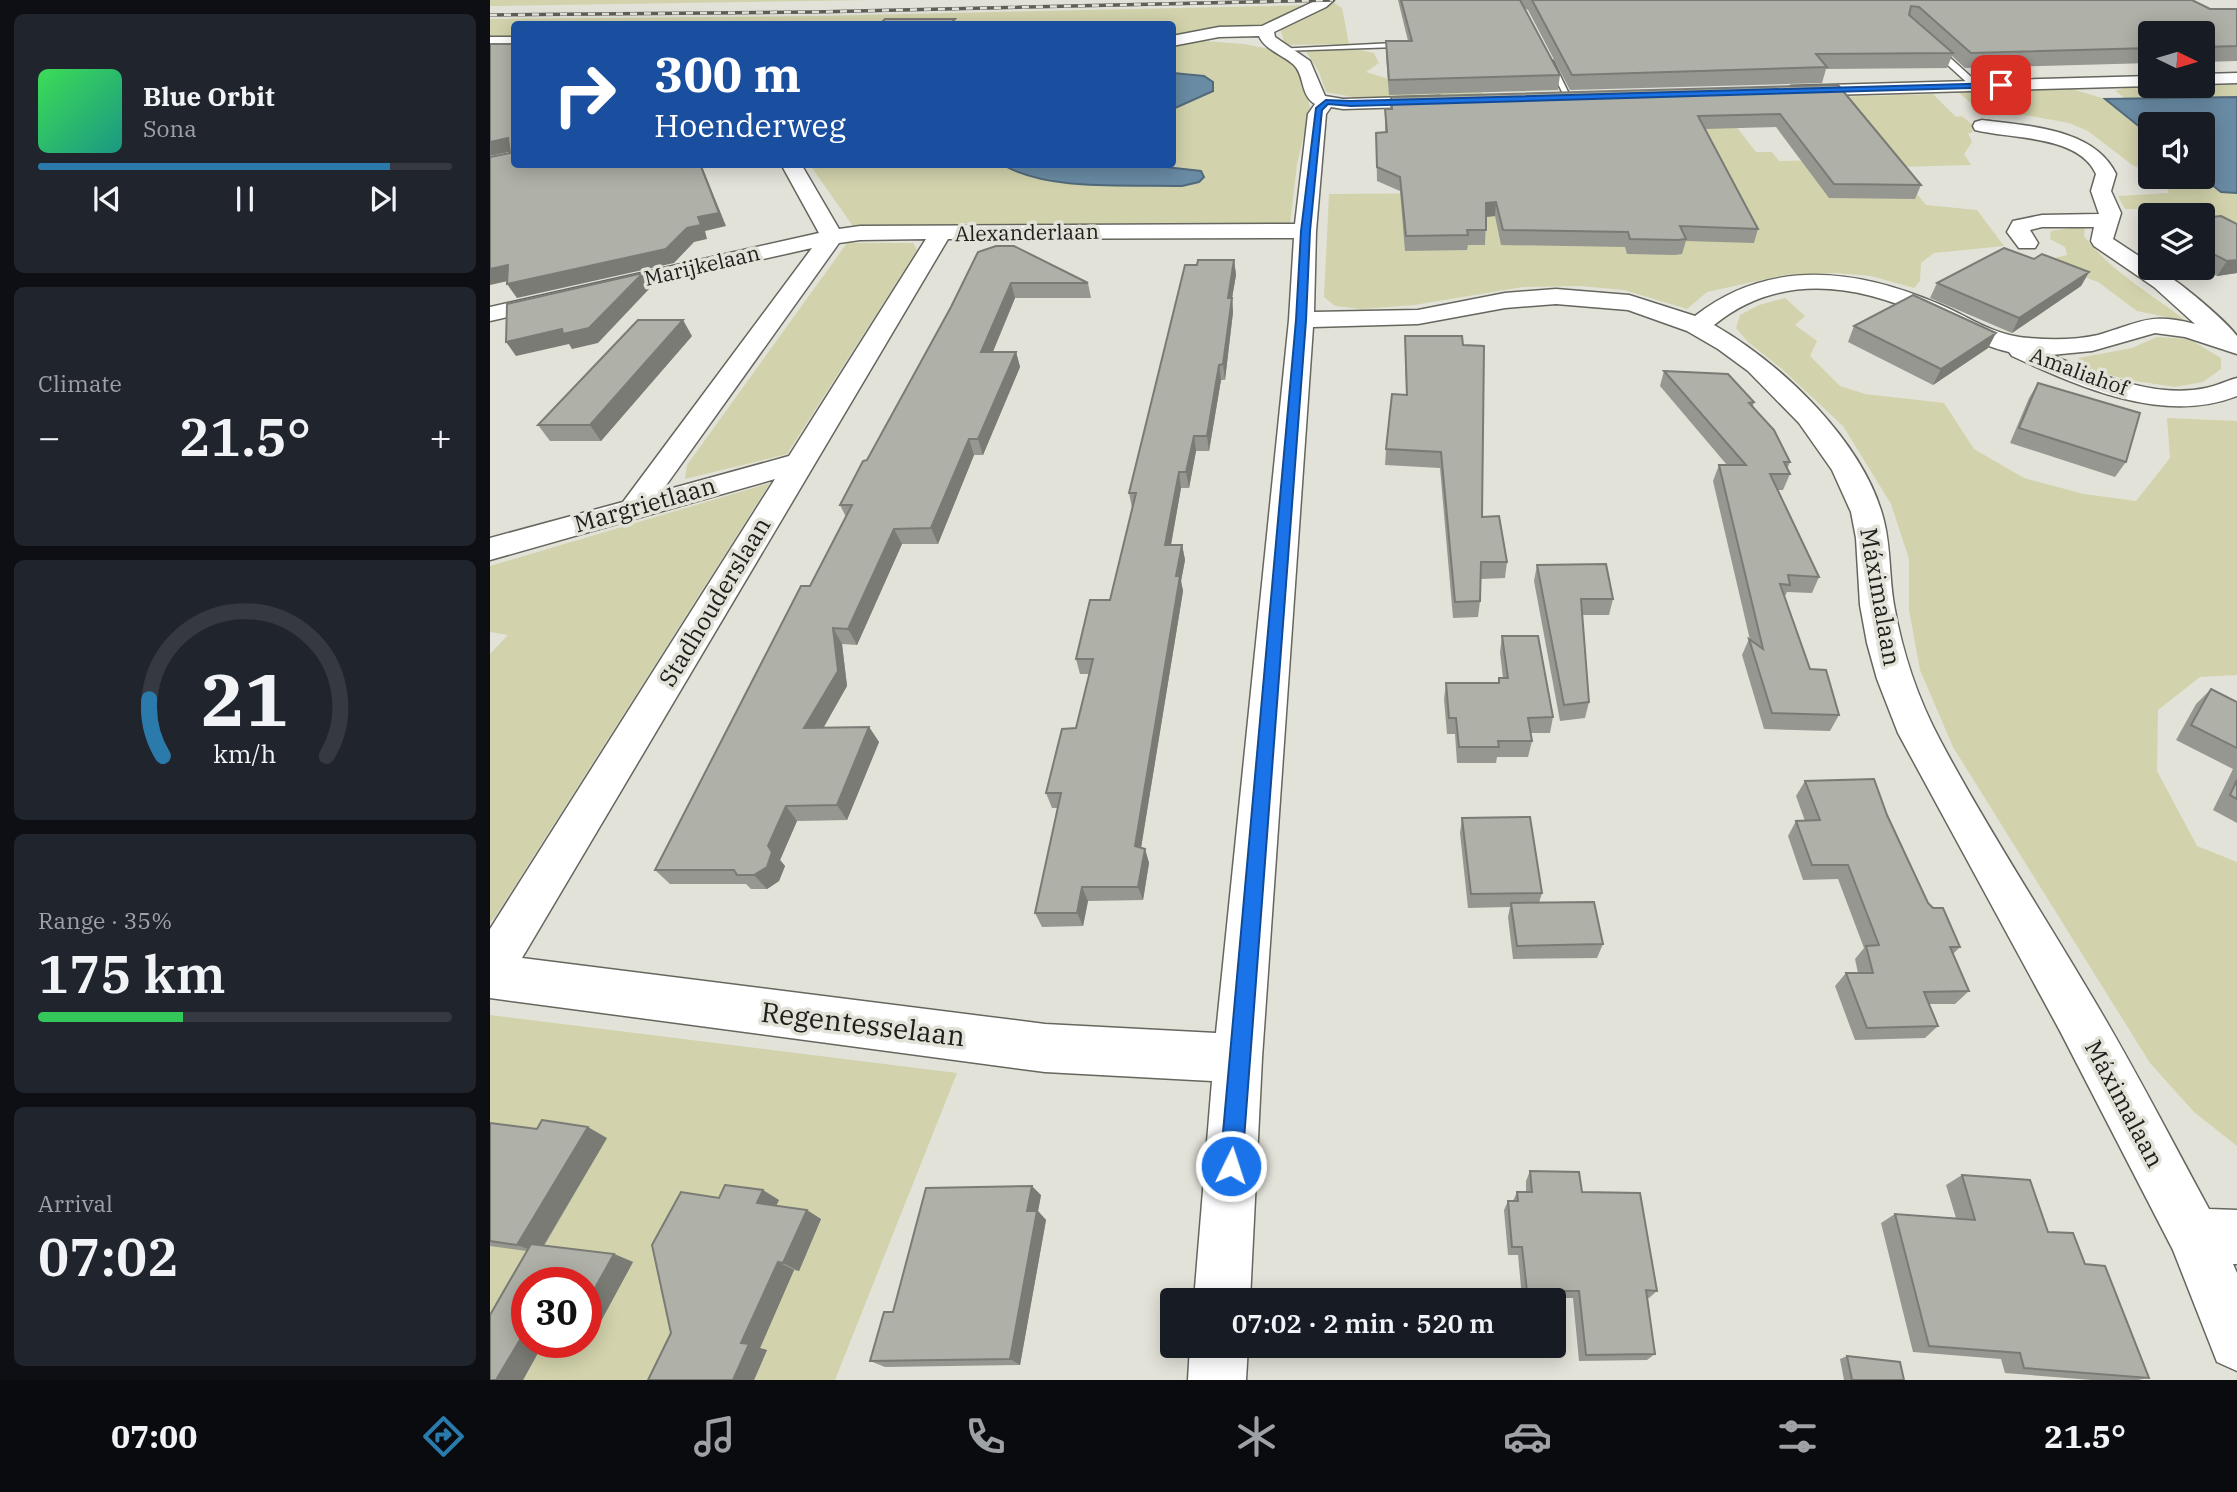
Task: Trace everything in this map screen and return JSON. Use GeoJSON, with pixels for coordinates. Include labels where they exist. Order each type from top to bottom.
{"type":"FeatureCollection","features":[{"type":"Feature","properties":{"kind":"street"},"geometry":{"type":"LineString","coordinates":[[1176,39],[1219,32],[1266,31],[1272,25],[1304,14],[1327,0]]}},
{"type":"Feature","properties":{"kind":"street"},"geometry":{"type":"LineString","coordinates":[[1266,31],[1268,39],[1304,65],[1310,75],[1314,95],[1326,102],[1351,104],[1462,101]]}},
{"type":"Feature","properties":{"kind":"street"},"geometry":{"type":"LineString","coordinates":[[490,42],[511,42]]}},
{"type":"Feature","properties":{"kind":"street"},"geometry":{"type":"LineString","coordinates":[[2216,79],[2237,78]]}},
{"type":"Feature","properties":{"kind":"street"},"geometry":{"type":"LineString","coordinates":[[1777,92],[2138,81]]}},
{"type":"Feature","properties":{"kind":"street"},"geometry":{"type":"LineString","coordinates":[[1542,99],[1576,98]]}},
{"type":"Feature","properties":{"kind":"street"},"geometry":{"type":"LineString","coordinates":[[1223,1288],[1238,1058],[1301,320],[1305,231],[1317,114],[1326,102]]}},
{"type":"Feature","properties":{"kind":"street","name":"Amaliahof"},"geometry":{"type":"LineString","coordinates":[[1982,126],[2048,137],[2085,148],[2102,161],[2108,170],[2108,180],[2101,191],[2110,213],[2102,241],[2162,282],[2237,346]]}},
{"type":"Feature","properties":{"kind":"street"},"geometry":{"type":"LineString","coordinates":[[634,508],[832,237],[793,168]]}},
{"type":"Feature","properties":{"kind":"street"},"geometry":{"type":"LineString","coordinates":[[2027,243],[2018,232],[2021,226],[2042,221],[2108,220]]}},
{"type":"Feature","properties":{"kind":"street","name":"Alexanderlaan"},"geometry":{"type":"LineString","coordinates":[[832,237],[860,233],[1305,231]]}},
{"type":"Feature","properties":{"kind":"street","name":"Stadhouderslaan"},"geometry":{"type":"LineString","coordinates":[[490,970],[940,234]]}},
{"type":"Feature","properties":{"kind":"street","name":"Marijkelaan"},"geometry":{"type":"LineString","coordinates":[[490,314],[832,237]]}},
{"type":"Feature","properties":{"kind":"street","name":"Amaliahof"},"geometry":{"type":"LineString","coordinates":[[1699,325],[1733,300],[1757,289],[1783,283],[1834,283],[1880,291],[1917,303],[2077,376],[2133,392],[2166,397],[2194,397],[2216,394],[2237,386]]}},
{"type":"Feature","properties":{"kind":"street","name":"Máximalaan"},"geometry":{"type":"LineString","coordinates":[[1301,320],[1415,317],[1462,311],[1514,299],[1562,296],[1617,300],[1699,325],[1739,349],[1763,368],[1812,419],[1840,458],[1863,502],[1874,558],[1877,605],[1892,671],[1906,711],[1925,750],[2077,1015],[2215,1236],[2237,1342]]}},
{"type":"Feature","properties":{"kind":"street","name":"Amaliahof"},"geometry":{"type":"LineString","coordinates":[[2004,344],[2067,346],[2099,342],[2143,327],[2165,327],[2209,335],[2237,346]]}},
{"type":"Feature","properties":{"kind":"street","name":"Margrietlaan"},"geometry":{"type":"LineString","coordinates":[[490,549],[800,462]]}},
{"type":"Feature","properties":{"kind":"street","name":"Regentesselaan"},"geometry":{"type":"LineString","coordinates":[[490,976],[1045,1048],[1238,1058]]}},
{"type":"Feature","properties":{"kind":"street"},"geometry":{"type":"LineString","coordinates":[[1217,1380],[1218,1358]]}},
{"type":"Feature","properties":{"kind":"lane"},"geometry":{"type":"LineString","coordinates":[[1928,43],[1976,86]]}},
{"type":"Feature","properties":{"kind":"lane"},"geometry":{"type":"LineString","coordinates":[[1281,49],[1394,45]]}},
{"type":"Feature","properties":{"kind":"lane"},"geometry":{"type":"LineString","coordinates":[[1545,54],[1576,98]]}},
{"type":"Feature","properties":{"kind":"green space"},"geometry":{"type":"Polygon","coordinates":[[[490,0],[870,0],[490,6],[490,0]]]}},
{"type":"Feature","properties":{"kind":"green space"},"geometry":{"type":"Polygon","coordinates":[[[1333,2],[1342,8],[1349,44],[1285,45],[1280,28],[1333,2]]]}},
{"type":"Feature","properties":{"kind":"green space"},"geometry":{"type":"Polygon","coordinates":[[[1312,5],[1257,27],[1176,36],[1176,21],[511,21],[511,37],[490,38],[490,19],[818,16],[1312,5]]]}},
{"type":"Feature","properties":{"kind":"green space"},"geometry":{"type":"Polygon","coordinates":[[[1204,41],[1275,50],[1303,71],[1310,109],[1297,164],[1290,224],[855,229],[812,168],[1011,168],[1043,179],[1090,185],[1182,186],[1199,183],[1185,168],[1176,167],[1176,108],[1198,99],[1189,73],[1176,73],[1176,45],[1204,41]]]}},
{"type":"Feature","properties":{"kind":"green space"},"geometry":{"type":"Polygon","coordinates":[[[1350,48],[1374,53],[1379,63],[1366,72],[1417,88],[1481,91],[1483,96],[1363,99],[1326,92],[1319,72],[1306,52],[1350,48]]]}},
{"type":"Feature","properties":{"kind":"green space"},"geometry":{"type":"Polygon","coordinates":[[[2237,84],[2237,97],[2216,97],[2216,85],[2237,84]]]}},
{"type":"Feature","properties":{"kind":"green space"},"geometry":{"type":"Polygon","coordinates":[[[2138,88],[2138,98],[2182,98],[2126,99],[2115,91],[2138,88]]]}},
{"type":"Feature","properties":{"kind":"green space"},"geometry":{"type":"Polygon","coordinates":[[[2072,89],[2105,99],[2138,126],[2138,168],[2088,131],[2069,123],[1978,109],[1958,92],[2072,89]]]}},
{"type":"Feature","properties":{"kind":"green space"},"geometry":{"type":"Polygon","coordinates":[[[1933,94],[1956,117],[1962,116],[1974,126],[1972,133],[1968,133],[1972,142],[1964,154],[1971,165],[1895,167],[1926,205],[1977,210],[2004,246],[1934,253],[1921,263],[1920,281],[1914,288],[1871,276],[1836,273],[1785,275],[1707,292],[1687,309],[1624,290],[1580,286],[1523,287],[1414,305],[1362,309],[1335,306],[1324,297],[1329,194],[1482,193],[1714,98],[1756,152],[1772,152],[1779,161],[1885,159],[1833,97],[1933,94]]]}},
{"type":"Feature","properties":{"kind":"green space"},"geometry":{"type":"Polygon","coordinates":[[[2215,187],[2221,192],[2237,193],[2237,223],[2215,218],[2215,203],[2138,203],[2138,209],[2125,209],[2118,196],[2169,193],[2167,189],[2215,187]]]}},
{"type":"Feature","properties":{"kind":"green space"},"geometry":{"type":"Polygon","coordinates":[[[2085,226],[2084,236],[2107,261],[2186,321],[2137,311],[2098,282],[2042,261],[2067,255],[2065,247],[2050,239],[2051,231],[2085,226]]]}},
{"type":"Feature","properties":{"kind":"green space"},"geometry":{"type":"Polygon","coordinates":[[[847,243],[913,243],[917,250],[787,454],[685,479],[687,465],[847,243]]]}},
{"type":"Feature","properties":{"kind":"green space"},"geometry":{"type":"Polygon","coordinates":[[[1785,298],[1805,316],[1795,325],[1817,341],[1810,356],[1840,386],[1865,394],[1944,403],[1974,449],[2024,478],[2084,494],[2136,501],[2170,458],[2167,418],[2237,421],[2237,675],[2200,677],[2158,710],[2157,771],[2197,846],[2237,862],[2237,1146],[2194,1112],[2150,1063],[1953,747],[1920,670],[1909,610],[1909,559],[1891,504],[1843,426],[1782,369],[1748,342],[1736,328],[1740,315],[1759,305],[1785,298]]]}},
{"type":"Feature","properties":{"kind":"green space"},"geometry":{"type":"Polygon","coordinates":[[[2157,337],[2189,339],[2221,358],[2221,369],[2203,382],[2175,387],[2129,380],[2090,370],[2078,358],[2132,348],[2157,337]]]}},
{"type":"Feature","properties":{"kind":"green space"},"geometry":{"type":"Polygon","coordinates":[[[770,483],[490,922],[490,654],[508,635],[490,632],[490,566],[770,483]]]}},
{"type":"Feature","properties":{"kind":"green space"},"geometry":{"type":"Polygon","coordinates":[[[490,1015],[957,1073],[835,1380],[490,1380],[490,1015]]]}},
{"type":"Feature","properties":{"kind":"water"},"geometry":{"type":"Polygon","coordinates":[[[1176,73],[1204,76],[1213,82],[1213,91],[1176,108],[1176,73]]]}},
{"type":"Feature","properties":{"kind":"water"},"geometry":{"type":"Polygon","coordinates":[[[2237,97],[2237,193],[2221,192],[2215,187],[2215,112],[2138,112],[2138,126],[2105,99],[2216,98],[2237,97]]]}},
{"type":"Feature","properties":{"kind":"water"},"geometry":{"type":"Polygon","coordinates":[[[1009,168],[1174,168],[1201,171],[1204,177],[1199,182],[1182,186],[1090,185],[1022,174],[1009,168]]]}},
{"type":"Feature","properties":{"kind":"building"},"geometry":{"type":"Polygon","coordinates":[[[1401,0],[1520,0],[1560,75],[1389,80],[1386,41],[1412,41],[1401,0]]]}},
{"type":"Feature","properties":{"kind":"building"},"geometry":{"type":"Polygon","coordinates":[[[1532,0],[2192,0],[2210,9],[2237,9],[2237,46],[2216,47],[2216,21],[2138,21],[2138,48],[1971,53],[1919,7],[1911,6],[1909,15],[1953,53],[1816,54],[1827,67],[1572,75],[1532,0]]]}},
{"type":"Feature","properties":{"kind":"building"},"geometry":{"type":"Polygon","coordinates":[[[885,19],[955,19],[953,21],[883,21],[885,19]]]}},
{"type":"Feature","properties":{"kind":"building"},"geometry":{"type":"Polygon","coordinates":[[[490,44],[511,44],[511,168],[702,168],[719,213],[698,217],[701,225],[687,228],[666,249],[507,284],[508,265],[490,269],[490,157],[510,153],[508,138],[490,142],[490,44]]]}},
{"type":"Feature","properties":{"kind":"building"},"geometry":{"type":"Polygon","coordinates":[[[1838,85],[1921,185],[1834,184],[1780,114],[1698,116],[1758,229],[1680,226],[1686,239],[1678,240],[1630,239],[1628,232],[1503,230],[1496,202],[1486,203],[1486,230],[1467,230],[1468,235],[1406,236],[1400,177],[1377,167],[1376,133],[1387,132],[1385,109],[1392,109],[1391,97],[1838,85]]]}},
{"type":"Feature","properties":{"kind":"building"},"geometry":{"type":"Polygon","coordinates":[[[2221,216],[2237,224],[2237,260],[2227,261],[2215,255],[2215,217],[2221,216]]]}},
{"type":"Feature","properties":{"kind":"building"},"geometry":{"type":"Polygon","coordinates":[[[996,246],[1014,246],[1088,283],[1011,283],[981,352],[1016,352],[978,439],[969,439],[931,528],[894,529],[848,629],[833,628],[838,671],[804,728],[869,727],[837,805],[786,806],[768,846],[772,852],[767,867],[754,875],[737,875],[734,870],[655,870],[801,586],[810,586],[852,505],[840,505],[863,461],[867,460],[978,252],[996,246]]]}},
{"type":"Feature","properties":{"kind":"building"},"geometry":{"type":"Polygon","coordinates":[[[2004,248],[2034,259],[2042,254],[2089,272],[2019,318],[1937,283],[2004,248]]]}},
{"type":"Feature","properties":{"kind":"building"},"geometry":{"type":"Polygon","coordinates":[[[1198,260],[1234,260],[1228,298],[1232,298],[1223,364],[1219,365],[1207,436],[1194,436],[1186,472],[1179,472],[1165,545],[1182,545],[1176,576],[1180,576],[1135,846],[1145,849],[1138,887],[1082,887],[1077,913],[1035,913],[1061,793],[1046,793],[1062,729],[1076,728],[1093,659],[1076,659],[1090,600],[1110,600],[1136,493],[1129,493],[1185,265],[1197,265],[1198,260]]]}},
{"type":"Feature","properties":{"kind":"building"},"geometry":{"type":"Polygon","coordinates":[[[643,273],[589,328],[563,334],[562,329],[506,342],[507,304],[643,273]]]}},
{"type":"Feature","properties":{"kind":"building"},"geometry":{"type":"Polygon","coordinates":[[[1913,295],[1996,333],[1941,369],[1854,326],[1913,295]]]}},
{"type":"Feature","properties":{"kind":"building"},"geometry":{"type":"Polygon","coordinates":[[[638,320],[683,320],[590,425],[538,425],[638,320]]]}},
{"type":"Feature","properties":{"kind":"building"},"geometry":{"type":"Polygon","coordinates":[[[1405,336],[1462,336],[1463,345],[1484,346],[1482,517],[1499,516],[1507,562],[1481,562],[1480,601],[1455,602],[1441,452],[1386,449],[1392,394],[1407,395],[1405,336]]]}},
{"type":"Feature","properties":{"kind":"building"},"geometry":{"type":"Polygon","coordinates":[[[1664,371],[1728,374],[1754,402],[1749,403],[1774,430],[1790,462],[1784,462],[1790,474],[1770,474],[1819,577],[1788,575],[1790,585],[1780,584],[1810,669],[1826,670],[1839,715],[1772,713],[1749,639],[1763,649],[1719,465],[1746,465],[1664,371]]]}},
{"type":"Feature","properties":{"kind":"building"},"geometry":{"type":"Polygon","coordinates":[[[2038,383],[2140,413],[2126,462],[2019,428],[2038,383]]]}},
{"type":"Feature","properties":{"kind":"building"},"geometry":{"type":"Polygon","coordinates":[[[1606,564],[1613,599],[1581,599],[1589,702],[1564,705],[1537,565],[1606,564]]]}},
{"type":"Feature","properties":{"kind":"building"},"geometry":{"type":"Polygon","coordinates":[[[1502,636],[1538,636],[1553,717],[1528,718],[1532,741],[1498,741],[1499,747],[1459,747],[1456,718],[1449,718],[1446,683],[1499,683],[1499,678],[1508,678],[1502,636]]]}},
{"type":"Feature","properties":{"kind":"building"},"geometry":{"type":"Polygon","coordinates":[[[2211,689],[2237,702],[2237,748],[2191,725],[2211,689]]]}},
{"type":"Feature","properties":{"kind":"building"},"geometry":{"type":"Polygon","coordinates":[[[1874,779],[1887,815],[1928,903],[1933,908],[1943,908],[1960,947],[1950,947],[1969,991],[1924,992],[1938,1026],[1867,1028],[1846,973],[1873,973],[1866,946],[1879,945],[1848,865],[1812,865],[1796,821],[1820,820],[1805,781],[1874,779]]]}},
{"type":"Feature","properties":{"kind":"building"},"geometry":{"type":"Polygon","coordinates":[[[2237,780],[2237,799],[2230,795],[2237,780]]]}},
{"type":"Feature","properties":{"kind":"building"},"geometry":{"type":"Polygon","coordinates":[[[1530,817],[1542,893],[1471,894],[1462,818],[1530,817]]]}},
{"type":"Feature","properties":{"kind":"building"},"geometry":{"type":"Polygon","coordinates":[[[1594,902],[1603,944],[1517,946],[1511,903],[1594,902]]]}},
{"type":"Feature","properties":{"kind":"building"},"geometry":{"type":"Polygon","coordinates":[[[542,1120],[588,1127],[517,1245],[490,1241],[490,1123],[537,1129],[542,1120]]]}},
{"type":"Feature","properties":{"kind":"building"},"geometry":{"type":"Polygon","coordinates":[[[1530,1171],[1579,1172],[1582,1192],[1640,1193],[1657,1291],[1646,1290],[1655,1354],[1586,1355],[1579,1291],[1566,1291],[1566,1288],[1527,1288],[1522,1247],[1512,1247],[1508,1201],[1518,1201],[1517,1192],[1532,1192],[1530,1171]]]}},
{"type":"Feature","properties":{"kind":"building"},"geometry":{"type":"Polygon","coordinates":[[[1962,1175],[2030,1180],[2048,1232],[2073,1233],[2085,1264],[2105,1266],[2149,1378],[2024,1368],[2020,1353],[1929,1346],[1895,1214],[1975,1220],[1962,1175]]]}},
{"type":"Feature","properties":{"kind":"building"},"geometry":{"type":"Polygon","coordinates":[[[725,1185],[763,1190],[757,1203],[807,1210],[783,1263],[778,1262],[741,1343],[749,1344],[733,1380],[648,1380],[671,1333],[652,1245],[681,1192],[719,1198],[725,1185]]]}},
{"type":"Feature","properties":{"kind":"building"},"geometry":{"type":"Polygon","coordinates":[[[1032,1186],[1027,1211],[1037,1211],[1010,1359],[870,1361],[884,1312],[893,1312],[926,1188],[1032,1186]]]}},
{"type":"Feature","properties":{"kind":"building"},"geometry":{"type":"Polygon","coordinates":[[[531,1244],[614,1254],[602,1275],[602,1267],[518,1267],[531,1244]]]}},
{"type":"Feature","properties":{"kind":"building"},"geometry":{"type":"Polygon","coordinates":[[[511,1279],[511,1355],[496,1380],[490,1380],[490,1315],[511,1279]]]}},
{"type":"Feature","properties":{"kind":"building"},"geometry":{"type":"Polygon","coordinates":[[[1847,1356],[1900,1362],[1904,1380],[1852,1380],[1847,1356]]]}},
{"type":"Feature","properties":{"kind":"railway"},"geometry":{"type":"LineString","coordinates":[[490,15],[814,12],[1333,0]]}},
{"type":"Feature","properties":{"kind":"route"},"geometry":{"type":"LineString","coordinates":[[1231,1166],[1301,320],[1305,231],[1318,109],[1326,102],[1351,104],[2001,85]]}}]}
